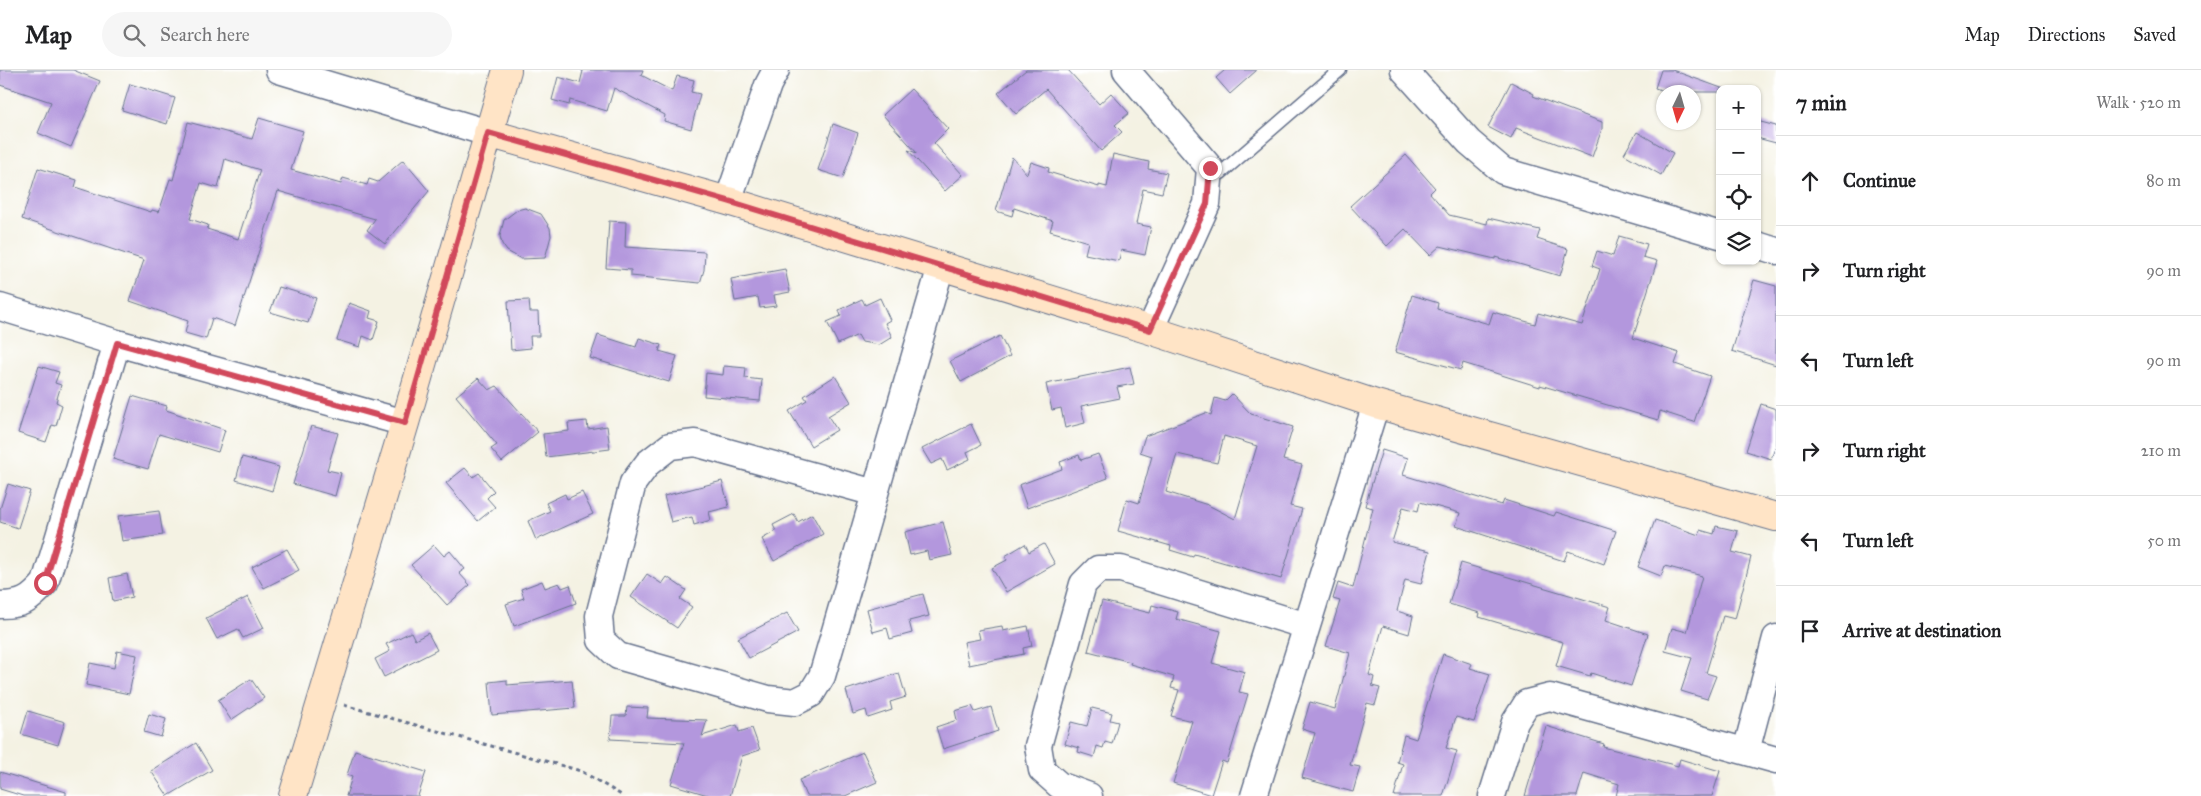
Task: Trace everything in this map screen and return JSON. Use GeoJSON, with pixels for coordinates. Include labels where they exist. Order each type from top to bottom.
{"type":"FeatureCollection","features":[{"type":"Feature","properties":{"kind":"street"},"geometry":{"type":"LineString","coordinates":[[279,70],[488,133],[728,201],[1150,330],[1376,404],[1776,517]]}},
{"type":"Feature","properties":{"kind":"street"},"geometry":{"type":"LineString","coordinates":[[293,796],[405,423],[507,70]]}},
{"type":"Feature","properties":{"kind":"street"},"geometry":{"type":"LineString","coordinates":[[728,201],[768,85],[776,70]]}},
{"type":"Feature","properties":{"kind":"street"},"geometry":{"type":"LineString","coordinates":[[1126,70],[1210,168],[1211,178],[1207,204],[1150,330]]}},
{"type":"Feature","properties":{"kind":"street"},"geometry":{"type":"LineString","coordinates":[[1404,70],[1469,142],[1503,171],[1716,233]]}},
{"type":"Feature","properties":{"kind":"street"},"geometry":{"type":"LineString","coordinates":[[1761,247],[1776,251]]}},
{"type":"Feature","properties":{"kind":"street"},"geometry":{"type":"LineString","coordinates":[[875,493],[695,443],[670,446],[648,463],[633,483],[599,616],[601,640],[618,656],[768,700],[795,702],[811,694],[822,676],[941,266]]}},
{"type":"Feature","properties":{"kind":"street"},"geometry":{"type":"LineString","coordinates":[[0,307],[117,343],[405,423]]}},
{"type":"Feature","properties":{"kind":"street"},"geometry":{"type":"LineString","coordinates":[[0,605],[16,605],[31,598],[45,583],[117,343]]}},
{"type":"Feature","properties":{"kind":"street"},"geometry":{"type":"LineString","coordinates":[[1254,796],[1376,404]]}},
{"type":"Feature","properties":{"kind":"street"},"geometry":{"type":"LineString","coordinates":[[1089,796],[1059,786],[1042,770],[1038,746],[1083,584],[1098,569],[1121,569],[1308,626]]}},
{"type":"Feature","properties":{"kind":"street"},"geometry":{"type":"LineString","coordinates":[[1746,750],[1776,638]]}},
{"type":"Feature","properties":{"kind":"street"},"geometry":{"type":"LineString","coordinates":[[1492,796],[1515,722],[1527,703],[1550,697],[1746,750],[1776,760]]}},
{"type":"Feature","properties":{"kind":"lane"},"geometry":{"type":"LineString","coordinates":[[1211,178],[1221,173],[1340,70]]}},
{"type":"Feature","properties":{"kind":"path"},"geometry":{"type":"LineString","coordinates":[[322,699],[581,771],[623,796]]}},
{"type":"Feature","properties":{"kind":"building"},"geometry":{"type":"Polygon","coordinates":[[[0,70],[73,70],[100,81],[71,147],[38,133],[51,102],[0,85],[0,70]]]}},
{"type":"Feature","properties":{"kind":"building"},"geometry":{"type":"Polygon","coordinates":[[[581,70],[643,70],[641,75],[672,91],[677,76],[694,80],[691,92],[700,94],[691,129],[664,121],[665,115],[614,88],[607,111],[570,100],[569,105],[552,100],[558,77],[580,83],[583,71],[581,70]]]}},
{"type":"Feature","properties":{"kind":"building"},"geometry":{"type":"Polygon","coordinates":[[[1026,70],[1068,70],[1099,104],[1111,93],[1129,113],[1115,125],[1122,132],[1101,151],[1046,89],[1016,114],[998,93],[1026,70]]]}},
{"type":"Feature","properties":{"kind":"building"},"geometry":{"type":"Polygon","coordinates":[[[1225,70],[1257,70],[1230,94],[1216,78],[1225,70]]]}},
{"type":"Feature","properties":{"kind":"building"},"geometry":{"type":"Polygon","coordinates":[[[1661,70],[1672,70],[1716,86],[1716,92],[1701,92],[1701,85],[1656,85],[1661,70]]]}},
{"type":"Feature","properties":{"kind":"building"},"geometry":{"type":"Polygon","coordinates":[[[1511,82],[1534,94],[1533,96],[1602,122],[1602,129],[1592,157],[1516,128],[1511,139],[1488,127],[1511,82]]]}},
{"type":"Feature","properties":{"kind":"building"},"geometry":{"type":"Polygon","coordinates":[[[130,84],[175,98],[167,124],[122,110],[130,84]]]}},
{"type":"Feature","properties":{"kind":"building"},"geometry":{"type":"Polygon","coordinates":[[[911,89],[948,129],[934,143],[963,175],[945,191],[908,150],[917,153],[883,115],[911,89]]]}},
{"type":"Feature","properties":{"kind":"building"},"geometry":{"type":"Polygon","coordinates":[[[259,118],[303,131],[291,170],[341,184],[343,178],[367,185],[369,179],[378,182],[403,160],[429,191],[385,244],[367,230],[375,219],[278,191],[235,326],[212,318],[206,339],[185,333],[188,321],[130,301],[144,260],[22,219],[38,168],[77,180],[75,187],[151,212],[152,210],[159,212],[170,179],[173,180],[188,122],[252,139],[259,118]],[[225,159],[218,188],[201,183],[190,219],[208,225],[207,229],[238,239],[260,170],[225,159]]]}},
{"type":"Feature","properties":{"kind":"building"},"geometry":{"type":"Polygon","coordinates":[[[1761,122],[1776,126],[1776,143],[1761,139],[1761,122]]]}},
{"type":"Feature","properties":{"kind":"building"},"geometry":{"type":"Polygon","coordinates":[[[833,124],[858,133],[843,178],[818,170],[833,124]]]}},
{"type":"Feature","properties":{"kind":"building"},"geometry":{"type":"Polygon","coordinates":[[[1637,132],[1673,153],[1661,175],[1624,154],[1637,132]]]}},
{"type":"Feature","properties":{"kind":"building"},"geometry":{"type":"Polygon","coordinates":[[[1113,154],[1149,162],[1148,169],[1167,173],[1162,193],[1143,189],[1136,224],[1151,227],[1145,255],[1121,250],[1119,261],[1085,254],[1088,242],[1050,231],[1053,221],[1014,208],[1012,216],[996,211],[1012,157],[1027,174],[1031,162],[1049,168],[1048,172],[1099,187],[1099,185],[1107,187],[1113,154]]]}},
{"type":"Feature","properties":{"kind":"building"},"geometry":{"type":"Polygon","coordinates":[[[1406,155],[1435,188],[1430,193],[1449,215],[1487,224],[1488,218],[1540,230],[1537,239],[1568,249],[1560,276],[1495,257],[1495,259],[1440,246],[1430,255],[1405,229],[1387,246],[1350,206],[1406,155]]]}},
{"type":"Feature","properties":{"kind":"building"},"geometry":{"type":"Polygon","coordinates":[[[525,208],[541,214],[550,228],[551,236],[545,258],[521,259],[507,251],[502,244],[500,236],[504,220],[517,210],[525,208]]]}},
{"type":"Feature","properties":{"kind":"building"},"geometry":{"type":"Polygon","coordinates":[[[609,221],[626,222],[625,247],[705,252],[704,270],[700,283],[631,276],[631,270],[606,268],[609,221]]]}},
{"type":"Feature","properties":{"kind":"building"},"geometry":{"type":"Polygon","coordinates":[[[1619,236],[1647,244],[1643,257],[1657,261],[1633,338],[1679,353],[1675,364],[1710,376],[1694,422],[1660,411],[1658,420],[1463,363],[1461,370],[1395,352],[1412,295],[1438,303],[1437,309],[1489,324],[1493,312],[1535,324],[1538,313],[1582,325],[1600,269],[1592,266],[1597,251],[1613,256],[1619,236]]]}},
{"type":"Feature","properties":{"kind":"building"},"geometry":{"type":"Polygon","coordinates":[[[785,269],[790,292],[774,295],[776,306],[760,308],[758,297],[735,301],[731,279],[785,269]]]}},
{"type":"Feature","properties":{"kind":"building"},"geometry":{"type":"Polygon","coordinates":[[[1754,280],[1776,286],[1776,365],[1732,351],[1754,280]]]}},
{"type":"Feature","properties":{"kind":"building"},"geometry":{"type":"Polygon","coordinates":[[[279,287],[316,298],[308,323],[270,312],[279,287]]]}},
{"type":"Feature","properties":{"kind":"building"},"geometry":{"type":"Polygon","coordinates":[[[880,298],[890,320],[885,323],[892,337],[879,345],[862,342],[858,335],[838,344],[827,322],[841,316],[839,310],[862,299],[865,305],[880,298]]]}},
{"type":"Feature","properties":{"kind":"building"},"geometry":{"type":"Polygon","coordinates":[[[529,300],[530,312],[538,312],[539,336],[530,336],[531,348],[511,350],[508,301],[529,300]]]}},
{"type":"Feature","properties":{"kind":"building"},"geometry":{"type":"Polygon","coordinates":[[[349,303],[371,311],[369,318],[379,321],[373,340],[363,336],[360,347],[337,340],[349,303]]]}},
{"type":"Feature","properties":{"kind":"building"},"geometry":{"type":"Polygon","coordinates":[[[598,335],[636,347],[639,338],[661,345],[659,351],[677,356],[669,382],[590,358],[598,335]]]}},
{"type":"Feature","properties":{"kind":"building"},"geometry":{"type":"Polygon","coordinates":[[[1000,336],[1010,356],[961,382],[950,361],[1000,336]]]}},
{"type":"Feature","properties":{"kind":"building"},"geometry":{"type":"Polygon","coordinates":[[[39,366],[59,372],[55,383],[61,385],[56,402],[62,405],[56,426],[52,425],[46,442],[18,433],[39,366]]]}},
{"type":"Feature","properties":{"kind":"building"},"geometry":{"type":"Polygon","coordinates":[[[724,366],[746,368],[745,378],[762,380],[760,401],[704,396],[706,373],[723,375],[724,366]]]}},
{"type":"Feature","properties":{"kind":"building"},"geometry":{"type":"Polygon","coordinates":[[[1130,367],[1134,384],[1117,387],[1120,398],[1081,406],[1085,423],[1065,428],[1061,408],[1052,410],[1046,384],[1130,367]]]}},
{"type":"Feature","properties":{"kind":"building"},"geometry":{"type":"Polygon","coordinates":[[[835,376],[851,402],[828,416],[837,430],[811,446],[789,411],[807,400],[804,396],[835,376]]]}},
{"type":"Feature","properties":{"kind":"building"},"geometry":{"type":"Polygon","coordinates":[[[478,378],[489,390],[497,386],[538,432],[502,462],[491,449],[497,445],[456,396],[478,378]]]}},
{"type":"Feature","properties":{"kind":"building"},"geometry":{"type":"Polygon","coordinates":[[[1232,394],[1251,414],[1293,427],[1283,460],[1302,465],[1290,506],[1302,509],[1281,579],[1194,554],[1193,557],[1170,550],[1171,546],[1118,531],[1127,499],[1139,503],[1152,456],[1140,452],[1145,436],[1206,413],[1211,415],[1215,398],[1225,401],[1232,394]],[[1224,436],[1217,463],[1177,454],[1166,492],[1208,505],[1235,519],[1257,446],[1224,436]]]}},
{"type":"Feature","properties":{"kind":"building"},"geometry":{"type":"Polygon","coordinates":[[[132,396],[167,406],[166,410],[225,430],[218,452],[159,434],[148,469],[113,459],[132,396]]]}},
{"type":"Feature","properties":{"kind":"building"},"geometry":{"type":"Polygon","coordinates":[[[1761,404],[1776,409],[1776,445],[1771,459],[1746,451],[1761,404]]]}},
{"type":"Feature","properties":{"kind":"building"},"geometry":{"type":"Polygon","coordinates":[[[587,421],[588,429],[607,426],[610,449],[546,457],[543,434],[569,431],[568,423],[587,421]]]}},
{"type":"Feature","properties":{"kind":"building"},"geometry":{"type":"Polygon","coordinates":[[[971,424],[981,445],[967,452],[970,459],[947,470],[942,459],[931,464],[922,449],[971,424]]]}},
{"type":"Feature","properties":{"kind":"building"},"geometry":{"type":"Polygon","coordinates":[[[311,426],[338,433],[327,470],[341,473],[335,496],[293,484],[311,426]]]}},
{"type":"Feature","properties":{"kind":"building"},"geometry":{"type":"Polygon","coordinates":[[[1382,450],[1408,458],[1403,475],[1502,505],[1504,500],[1554,516],[1556,512],[1616,531],[1604,564],[1568,551],[1564,561],[1456,526],[1460,513],[1420,502],[1418,511],[1403,507],[1392,542],[1430,551],[1421,584],[1405,580],[1397,611],[1413,616],[1409,634],[1383,626],[1369,675],[1374,677],[1372,686],[1380,688],[1375,705],[1367,703],[1350,765],[1360,767],[1353,792],[1302,778],[1315,733],[1302,729],[1310,702],[1335,709],[1350,653],[1326,646],[1340,601],[1333,599],[1338,583],[1353,588],[1373,508],[1365,506],[1382,450]]]}},
{"type":"Feature","properties":{"kind":"building"},"geometry":{"type":"Polygon","coordinates":[[[1098,454],[1108,478],[1027,508],[1019,485],[1062,469],[1060,462],[1079,455],[1081,460],[1098,454]]]}},
{"type":"Feature","properties":{"kind":"building"},"geometry":{"type":"Polygon","coordinates":[[[242,457],[279,467],[272,491],[236,480],[242,457]]]}},
{"type":"Feature","properties":{"kind":"building"},"geometry":{"type":"Polygon","coordinates":[[[465,468],[473,477],[479,473],[494,491],[487,498],[495,507],[478,521],[446,483],[465,468]]]}},
{"type":"Feature","properties":{"kind":"building"},"geometry":{"type":"Polygon","coordinates":[[[722,481],[729,507],[709,512],[711,520],[694,525],[692,517],[671,522],[664,496],[722,481]]]}},
{"type":"Feature","properties":{"kind":"building"},"geometry":{"type":"Polygon","coordinates":[[[8,484],[30,491],[18,528],[0,522],[0,509],[8,484]]]}},
{"type":"Feature","properties":{"kind":"building"},"geometry":{"type":"Polygon","coordinates":[[[582,492],[593,514],[536,540],[528,521],[550,511],[546,503],[565,494],[567,499],[582,492]]]}},
{"type":"Feature","properties":{"kind":"building"},"geometry":{"type":"Polygon","coordinates":[[[159,511],[163,535],[122,541],[118,516],[159,511]]]}},
{"type":"Feature","properties":{"kind":"building"},"geometry":{"type":"Polygon","coordinates":[[[794,514],[798,522],[812,514],[823,534],[774,561],[762,539],[776,531],[773,525],[794,514]]]}},
{"type":"Feature","properties":{"kind":"building"},"geometry":{"type":"Polygon","coordinates":[[[1655,520],[1699,535],[1700,530],[1714,534],[1716,526],[1738,531],[1732,552],[1751,557],[1735,619],[1723,616],[1706,673],[1716,676],[1707,699],[1681,691],[1692,658],[1665,651],[1672,628],[1687,632],[1702,576],[1665,566],[1661,576],[1638,567],[1655,520]]]}},
{"type":"Feature","properties":{"kind":"building"},"geometry":{"type":"Polygon","coordinates":[[[943,522],[952,555],[929,560],[927,551],[910,555],[905,532],[943,522]]]}},
{"type":"Feature","properties":{"kind":"building"},"geometry":{"type":"Polygon","coordinates":[[[1025,544],[1029,552],[1044,544],[1055,564],[1006,592],[992,568],[1007,560],[1005,556],[1025,544]]]}},
{"type":"Feature","properties":{"kind":"building"},"geometry":{"type":"Polygon","coordinates":[[[434,545],[444,556],[450,551],[465,569],[459,573],[470,585],[447,605],[411,565],[434,545]]]}},
{"type":"Feature","properties":{"kind":"building"},"geometry":{"type":"Polygon","coordinates":[[[287,549],[299,570],[264,588],[252,567],[287,549]]]}},
{"type":"Feature","properties":{"kind":"building"},"geometry":{"type":"Polygon","coordinates":[[[1461,563],[1610,607],[1606,620],[1648,634],[1631,686],[1591,673],[1590,676],[1556,666],[1563,642],[1479,617],[1480,613],[1449,604],[1461,563]]]}},
{"type":"Feature","properties":{"kind":"building"},"geometry":{"type":"Polygon","coordinates":[[[127,574],[132,597],[113,601],[109,578],[127,574]]]}},
{"type":"Feature","properties":{"kind":"building"},"geometry":{"type":"Polygon","coordinates":[[[647,574],[662,584],[667,577],[686,590],[680,599],[692,607],[677,628],[631,597],[647,574]]]}},
{"type":"Feature","properties":{"kind":"building"},"geometry":{"type":"Polygon","coordinates":[[[542,581],[545,588],[559,583],[562,588],[570,585],[576,603],[514,626],[506,604],[524,598],[521,589],[542,581]]]}},
{"type":"Feature","properties":{"kind":"building"},"geometry":{"type":"Polygon","coordinates":[[[923,594],[929,616],[909,621],[912,633],[890,639],[887,628],[873,632],[867,609],[923,594]]]}},
{"type":"Feature","properties":{"kind":"building"},"geometry":{"type":"Polygon","coordinates":[[[248,597],[264,628],[243,638],[238,629],[217,639],[206,618],[248,597]]]}},
{"type":"Feature","properties":{"kind":"building"},"geometry":{"type":"Polygon","coordinates":[[[1102,601],[1150,613],[1152,605],[1178,612],[1176,619],[1221,631],[1212,663],[1245,672],[1239,692],[1248,694],[1227,763],[1222,761],[1211,795],[1173,783],[1192,721],[1171,716],[1179,690],[1171,688],[1174,677],[1130,664],[1131,662],[1088,651],[1102,601]]]}},
{"type":"Feature","properties":{"kind":"building"},"geometry":{"type":"Polygon","coordinates":[[[787,613],[798,632],[749,658],[738,638],[787,613]]]}},
{"type":"Feature","properties":{"kind":"building"},"geometry":{"type":"Polygon","coordinates":[[[1002,626],[1003,631],[1028,626],[1032,646],[1023,648],[1024,654],[969,665],[964,642],[980,639],[978,630],[1002,626]]]}},
{"type":"Feature","properties":{"kind":"building"},"geometry":{"type":"Polygon","coordinates":[[[411,632],[415,640],[428,633],[437,650],[384,677],[375,659],[390,651],[386,644],[411,632]]]}},
{"type":"Feature","properties":{"kind":"building"},"geometry":{"type":"Polygon","coordinates":[[[117,651],[137,655],[129,694],[86,685],[90,663],[114,668],[117,651]]]}},
{"type":"Feature","properties":{"kind":"building"},"geometry":{"type":"Polygon","coordinates":[[[1443,654],[1472,664],[1470,668],[1490,674],[1474,722],[1456,717],[1446,748],[1457,751],[1443,796],[1394,796],[1403,764],[1397,762],[1404,735],[1416,739],[1443,654]]]}},
{"type":"Feature","properties":{"kind":"building"},"geometry":{"type":"Polygon","coordinates":[[[899,673],[906,697],[890,702],[892,710],[868,718],[866,710],[853,714],[846,690],[899,673]]]}},
{"type":"Feature","properties":{"kind":"building"},"geometry":{"type":"Polygon","coordinates":[[[251,679],[264,698],[231,720],[218,700],[251,679]]]}},
{"type":"Feature","properties":{"kind":"building"},"geometry":{"type":"Polygon","coordinates":[[[507,680],[507,685],[572,680],[575,708],[492,715],[489,682],[507,680]]]}},
{"type":"Feature","properties":{"kind":"building"},"geometry":{"type":"Polygon","coordinates":[[[972,706],[975,712],[991,707],[998,731],[943,749],[936,727],[957,720],[955,711],[972,706]]]}},
{"type":"Feature","properties":{"kind":"building"},"geometry":{"type":"Polygon","coordinates":[[[627,707],[648,708],[647,718],[707,720],[702,736],[737,725],[739,732],[752,728],[760,750],[742,756],[730,796],[711,796],[671,784],[684,743],[610,739],[612,716],[626,716],[627,707]]]}},
{"type":"Feature","properties":{"kind":"building"},"geometry":{"type":"Polygon","coordinates":[[[1092,708],[1112,713],[1110,720],[1118,722],[1112,744],[1105,742],[1103,748],[1097,746],[1094,757],[1078,752],[1079,748],[1065,744],[1071,722],[1087,726],[1092,708]]]}},
{"type":"Feature","properties":{"kind":"building"},"geometry":{"type":"Polygon","coordinates":[[[28,711],[65,722],[58,745],[21,734],[28,711]]]}},
{"type":"Feature","properties":{"kind":"building"},"geometry":{"type":"Polygon","coordinates":[[[149,714],[166,719],[161,737],[144,732],[149,714]]]}},
{"type":"Feature","properties":{"kind":"building"},"geometry":{"type":"Polygon","coordinates":[[[1546,726],[1604,744],[1603,747],[1678,766],[1680,759],[1720,771],[1712,796],[1616,796],[1619,784],[1584,773],[1577,796],[1525,796],[1546,726]]]}},
{"type":"Feature","properties":{"kind":"building"},"geometry":{"type":"Polygon","coordinates":[[[196,743],[212,770],[168,796],[151,771],[196,743]]]}},
{"type":"Feature","properties":{"kind":"building"},"geometry":{"type":"Polygon","coordinates":[[[355,750],[426,772],[418,796],[346,796],[352,777],[347,775],[355,750]]]}},
{"type":"Feature","properties":{"kind":"building"},"geometry":{"type":"Polygon","coordinates":[[[863,752],[877,782],[845,796],[806,796],[799,780],[863,752]]]}},
{"type":"Feature","properties":{"kind":"building"},"geometry":{"type":"Polygon","coordinates":[[[0,772],[66,792],[66,796],[23,796],[0,789],[0,772]]]}},
{"type":"Feature","properties":{"kind":"route"},"geometry":{"type":"LineString","coordinates":[[45,583],[117,343],[405,423],[488,133],[728,201],[1150,330],[1207,204],[1211,178],[1210,168]]}}]}
